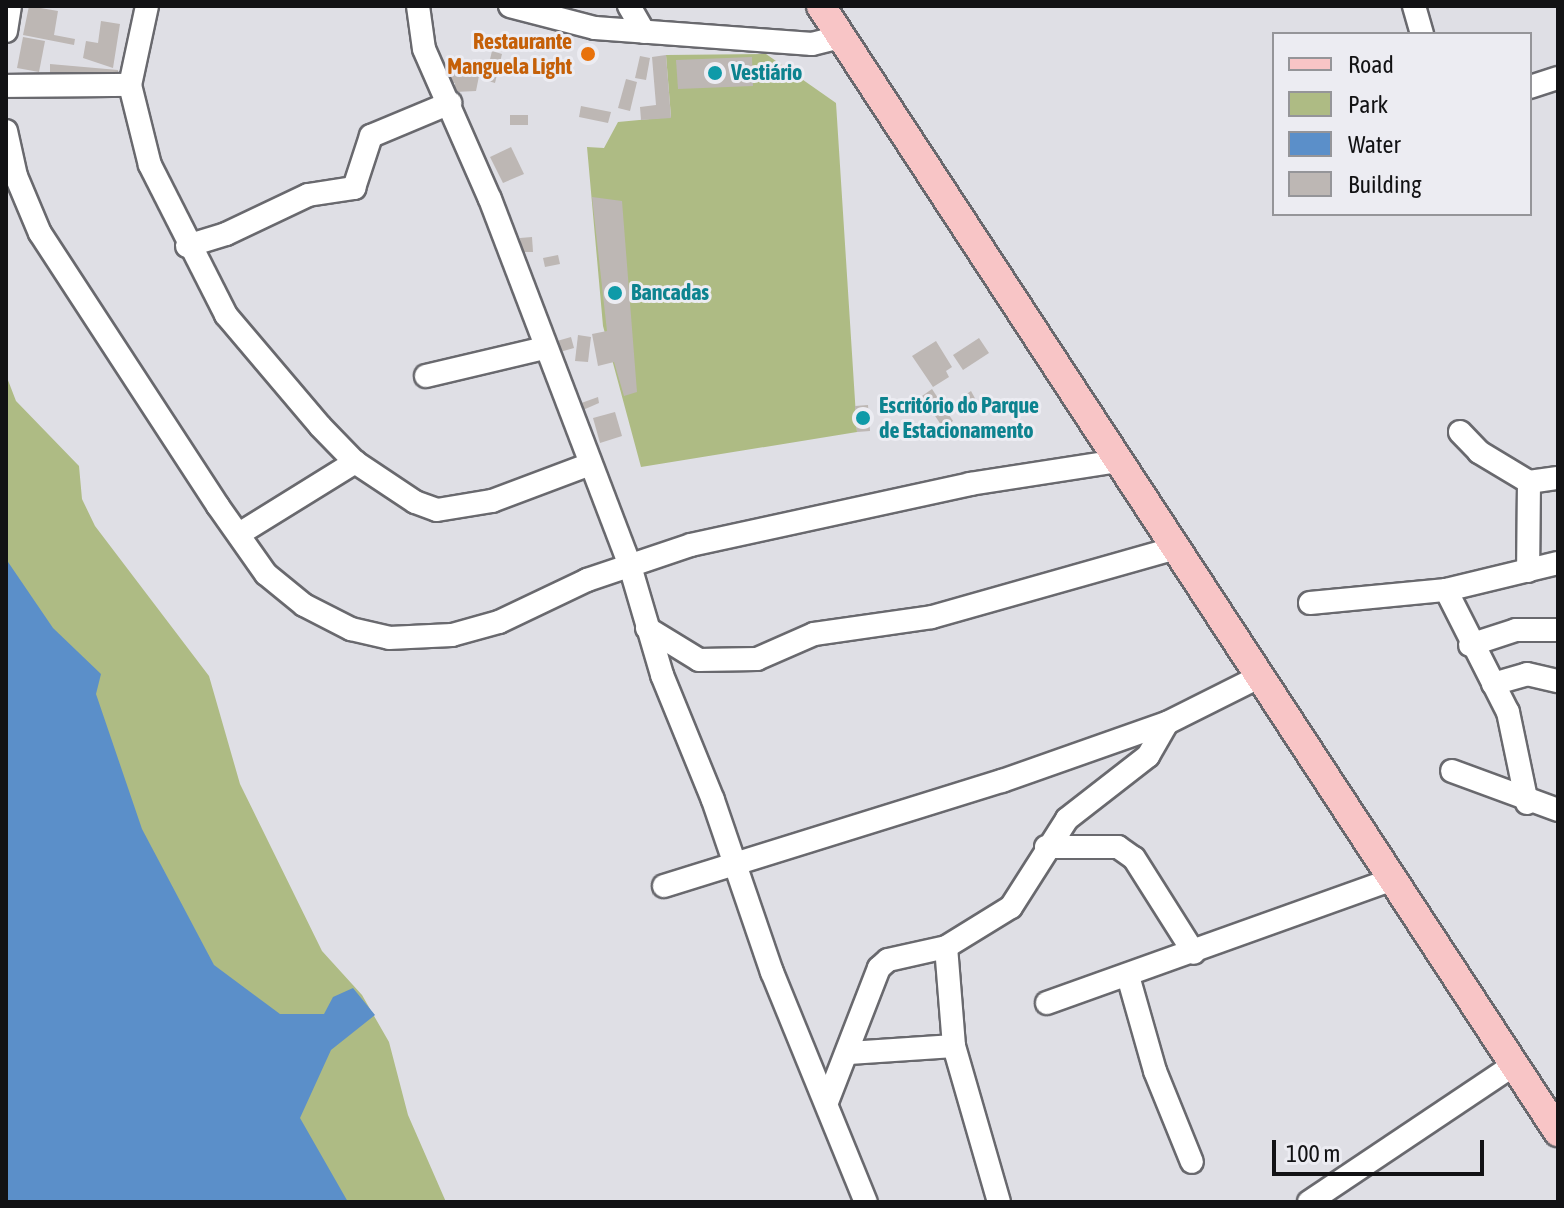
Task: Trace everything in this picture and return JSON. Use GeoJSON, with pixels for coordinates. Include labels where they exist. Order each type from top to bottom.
{"type":"FeatureCollection","features":[{"type":"Feature","properties":{"kind":"main road"},"geometry":{"type":"LineString","coordinates":[[821,6],[1558,1132]]}},
{"type":"Feature","properties":{"kind":"street"},"geometry":{"type":"LineString","coordinates":[[147,6],[130,85],[150,165],[187,246],[246,344],[355,462],[415,502],[437,510],[492,501],[588,465]]}},
{"type":"Feature","properties":{"kind":"street"},"geometry":{"type":"LineString","coordinates":[[418,6],[424,49],[450,103],[588,465],[630,566],[647,628],[736,865],[772,972],[866,1202]]}},
{"type":"Feature","properties":{"kind":"street"},"geometry":{"type":"LineString","coordinates":[[510,6],[595,28],[812,44],[840,37]]}},
{"type":"Feature","properties":{"kind":"street"},"geometry":{"type":"LineString","coordinates":[[629,6],[644,32]]}},
{"type":"Feature","properties":{"kind":"street"},"geometry":{"type":"LineString","coordinates":[[1414,6],[1421,32]]}},
{"type":"Feature","properties":{"kind":"street"},"geometry":{"type":"LineString","coordinates":[[1532,86],[1558,78]]}},
{"type":"Feature","properties":{"kind":"street"},"geometry":{"type":"LineString","coordinates":[[6,86],[130,85]]}},
{"type":"Feature","properties":{"kind":"street"},"geometry":{"type":"LineString","coordinates":[[187,246],[226,234],[308,195],[354,188],[371,136],[450,103]]}},
{"type":"Feature","properties":{"kind":"street"},"geometry":{"type":"LineString","coordinates":[[6,131],[16,176],[40,233],[266,574],[304,605],[351,629],[389,638],[452,635],[499,622],[587,580],[767,527],[1064,466],[1119,461]]}},
{"type":"Feature","properties":{"kind":"street"},"geometry":{"type":"LineString","coordinates":[[426,376],[544,348]]}},
{"type":"Feature","properties":{"kind":"street"},"geometry":{"type":"LineString","coordinates":[[1460,432],[1479,452],[1529,482],[1558,478]]}},
{"type":"Feature","properties":{"kind":"street"},"geometry":{"type":"LineString","coordinates":[[239,534],[355,462]]}},
{"type":"Feature","properties":{"kind":"street"},"geometry":{"type":"LineString","coordinates":[[1528,571],[1529,482]]}},
{"type":"Feature","properties":{"kind":"street"},"geometry":{"type":"LineString","coordinates":[[647,628],[699,660],[757,659],[814,634],[932,617],[1176,548]]}},
{"type":"Feature","properties":{"kind":"street"},"geometry":{"type":"LineString","coordinates":[[1310,603],[1446,590],[1558,563]]}},
{"type":"Feature","properties":{"kind":"street"},"geometry":{"type":"LineString","coordinates":[[1446,590],[1470,645],[1493,684],[1517,741],[1527,803]]}},
{"type":"Feature","properties":{"kind":"street"},"geometry":{"type":"LineString","coordinates":[[1470,645],[1516,630],[1558,630]]}},
{"type":"Feature","properties":{"kind":"street"},"geometry":{"type":"LineString","coordinates":[[1493,684],[1527,674],[1558,681]]}},
{"type":"Feature","properties":{"kind":"street"},"geometry":{"type":"LineString","coordinates":[[664,886],[1167,723],[1259,677]]}},
{"type":"Feature","properties":{"kind":"street"},"geometry":{"type":"LineString","coordinates":[[827,1102],[849,1053],[879,968],[888,960],[946,947],[1011,907],[1046,847],[1067,819],[1148,756],[1167,723]]}},
{"type":"Feature","properties":{"kind":"street"},"geometry":{"type":"LineString","coordinates":[[1452,771],[1527,803],[1558,810]]}},
{"type":"Feature","properties":{"kind":"street"},"geometry":{"type":"LineString","coordinates":[[1046,847],[1118,847],[1134,858],[1194,953]]}},
{"type":"Feature","properties":{"kind":"street"},"geometry":{"type":"LineString","coordinates":[[1047,1003],[1194,953],[1393,879]]}},
{"type":"Feature","properties":{"kind":"street"},"geometry":{"type":"LineString","coordinates":[[946,947],[954,1046],[999,1202]]}},
{"type":"Feature","properties":{"kind":"street"},"geometry":{"type":"LineString","coordinates":[[1128,976],[1155,1071],[1192,1162]]}},
{"type":"Feature","properties":{"kind":"street"},"geometry":{"type":"LineString","coordinates":[[849,1053],[954,1046]]}},
{"type":"Feature","properties":{"kind":"street"},"geometry":{"type":"LineString","coordinates":[[1309,1202],[1514,1065]]}},
{"type":"Feature","properties":{"kind":"green space"},"geometry":{"type":"Polygon","coordinates":[[[766,54],[836,103],[857,432],[641,467],[603,326],[587,147],[604,148],[618,122],[671,117],[666,55],[766,54]]]}},
{"type":"Feature","properties":{"kind":"green space"},"geometry":{"type":"Polygon","coordinates":[[[6,375],[16,401],[79,466],[82,499],[95,526],[209,676],[240,784],[322,951],[362,995],[389,1042],[408,1115],[446,1202],[6,1202],[6,375]]]}},
{"type":"Feature","properties":{"kind":"water"},"geometry":{"type":"Polygon","coordinates":[[[6,559],[53,628],[101,674],[96,694],[142,829],[214,965],[280,1014],[324,1014],[333,997],[353,988],[375,1015],[331,1050],[300,1118],[348,1202],[6,1202],[6,559]]]}},
{"type":"Feature","properties":{"kind":"building"},"geometry":{"type":"Polygon","coordinates":[[[29,6],[58,11],[54,35],[75,39],[74,45],[23,35],[29,6]]]}},
{"type":"Feature","properties":{"kind":"building"},"geometry":{"type":"Polygon","coordinates":[[[101,21],[120,24],[113,68],[83,58],[86,41],[98,43],[101,21]]]}},
{"type":"Feature","properties":{"kind":"building"},"geometry":{"type":"Polygon","coordinates":[[[23,37],[45,41],[39,72],[17,68],[23,37]]]}},
{"type":"Feature","properties":{"kind":"building"},"geometry":{"type":"Polygon","coordinates":[[[492,51],[502,54],[495,83],[485,80],[492,51]]]}},
{"type":"Feature","properties":{"kind":"building"},"geometry":{"type":"Polygon","coordinates":[[[666,55],[671,118],[641,120],[640,107],[656,105],[652,57],[666,55]]]}},
{"type":"Feature","properties":{"kind":"building"},"geometry":{"type":"Polygon","coordinates":[[[640,56],[650,58],[646,80],[635,78],[640,56]]]}},
{"type":"Feature","properties":{"kind":"building","name":"Vestiário"},"geometry":{"type":"Polygon","coordinates":[[[752,57],[753,86],[678,89],[676,60],[752,57]]]}},
{"type":"Feature","properties":{"kind":"building"},"geometry":{"type":"Polygon","coordinates":[[[50,64],[118,70],[118,82],[50,82],[50,64]]]}},
{"type":"Feature","properties":{"kind":"building"},"geometry":{"type":"Polygon","coordinates":[[[481,66],[476,91],[455,92],[455,83],[448,83],[447,67],[481,66]]]}},
{"type":"Feature","properties":{"kind":"building"},"geometry":{"type":"Polygon","coordinates":[[[626,79],[637,82],[630,111],[618,108],[626,79]]]}},
{"type":"Feature","properties":{"kind":"building"},"geometry":{"type":"Polygon","coordinates":[[[581,106],[611,112],[608,123],[579,117],[581,106]]]}},
{"type":"Feature","properties":{"kind":"building"},"geometry":{"type":"Polygon","coordinates":[[[510,115],[528,115],[528,125],[510,125],[510,115]]]}},
{"type":"Feature","properties":{"kind":"building"},"geometry":{"type":"Polygon","coordinates":[[[511,147],[524,174],[503,183],[490,157],[511,147]]]}},
{"type":"Feature","properties":{"kind":"building","name":"Bancadas"},"geometry":{"type":"Polygon","coordinates":[[[592,197],[622,201],[637,392],[624,396],[614,362],[598,366],[592,334],[607,331],[592,197]]]}},
{"type":"Feature","properties":{"kind":"building"},"geometry":{"type":"Polygon","coordinates":[[[532,237],[533,252],[521,252],[520,238],[532,237]]]}},
{"type":"Feature","properties":{"kind":"building"},"geometry":{"type":"Polygon","coordinates":[[[558,255],[560,264],[545,267],[543,258],[558,255]]]}},
{"type":"Feature","properties":{"kind":"building"},"geometry":{"type":"Polygon","coordinates":[[[578,335],[591,337],[588,362],[575,361],[578,335]]]}},
{"type":"Feature","properties":{"kind":"building"},"geometry":{"type":"Polygon","coordinates":[[[571,337],[574,348],[560,352],[557,341],[571,337]]]}},
{"type":"Feature","properties":{"kind":"building"},"geometry":{"type":"Polygon","coordinates":[[[979,338],[989,353],[963,370],[953,355],[979,338]]]}},
{"type":"Feature","properties":{"kind":"building"},"geometry":{"type":"Polygon","coordinates":[[[936,341],[952,367],[946,371],[949,377],[933,387],[912,356],[936,341]]]}},
{"type":"Feature","properties":{"kind":"building"},"geometry":{"type":"Polygon","coordinates":[[[932,389],[953,421],[943,428],[922,396],[932,389]]]}},
{"type":"Feature","properties":{"kind":"building"},"geometry":{"type":"Polygon","coordinates":[[[971,391],[977,402],[965,410],[959,399],[971,391]]]}},
{"type":"Feature","properties":{"kind":"building"},"geometry":{"type":"Polygon","coordinates":[[[598,397],[599,403],[576,413],[573,406],[598,397]]]}},
{"type":"Feature","properties":{"kind":"building","name":"Escritório do Parque de Estacionamento"},"geometry":{"type":"Polygon","coordinates":[[[868,405],[870,431],[857,432],[855,406],[868,405]]]}},
{"type":"Feature","properties":{"kind":"building"},"geometry":{"type":"Polygon","coordinates":[[[615,412],[622,436],[600,443],[593,418],[615,412]]]}},
{"type":"Feature","properties":{"kind":"place","name":"Restaurante Manguela Light"},"geometry":{"type":"Point","coordinates":[588,54]}},
{"type":"Feature","properties":{"kind":"place","name":"Vestiário"},"geometry":{"type":"Point","coordinates":[715,73]}},
{"type":"Feature","properties":{"kind":"place","name":"Bancadas"},"geometry":{"type":"Point","coordinates":[615,293]}},
{"type":"Feature","properties":{"kind":"place","name":"Escritório do Parque de Estacionamento"},"geometry":{"type":"Point","coordinates":[863,418]}}]}
